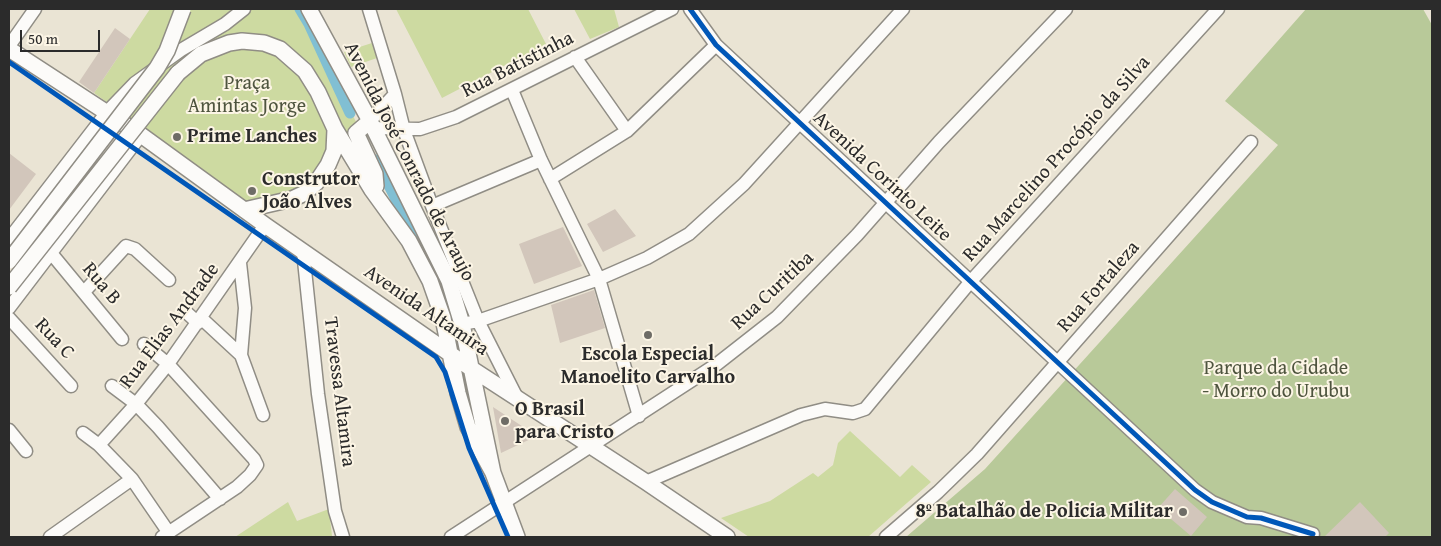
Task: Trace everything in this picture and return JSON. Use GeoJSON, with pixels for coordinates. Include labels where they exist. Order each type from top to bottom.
{"type":"FeatureCollection","features":[{"type":"Feature","properties":{"kind":"main road"},"geometry":{"type":"LineString","coordinates":[[9,261],[157,68],[168,51],[183,9]]}},
{"type":"Feature","properties":{"kind":"main road","name":"Avenida José Conrado de Araujo"},"geometry":{"type":"LineString","coordinates":[[309,9],[372,124],[449,280],[462,324],[493,473]]}},
{"type":"Feature","properties":{"kind":"main road","name":"Avenida José Conrado de Araujo"},"geometry":{"type":"LineString","coordinates":[[9,287],[178,73],[202,54],[229,42],[242,41],[273,46],[292,58],[311,80],[335,129],[372,190],[408,242],[430,281],[443,318],[458,393],[468,426],[493,473]]}},
{"type":"Feature","properties":{"kind":"main road","name":"Avenida Altamira"},"geometry":{"type":"LineString","coordinates":[[9,48],[141,135],[265,225],[470,366],[727,537]]}},
{"type":"Feature","properties":{"kind":"main road"},"geometry":{"type":"LineString","coordinates":[[372,124],[356,133],[375,174],[376,183],[372,190]]}},
{"type":"Feature","properties":{"kind":"main road"},"geometry":{"type":"LineString","coordinates":[[244,210],[292,199],[305,193],[316,183],[331,158],[335,129]]}},
{"type":"Feature","properties":{"kind":"main road"},"geometry":{"type":"LineString","coordinates":[[493,473],[517,537]]}},
{"type":"Feature","properties":{"kind":"street"},"geometry":{"type":"LineString","coordinates":[[9,48],[35,9]]}},
{"type":"Feature","properties":{"kind":"street"},"geometry":{"type":"LineString","coordinates":[[9,239],[107,112],[135,83],[181,50],[225,24],[244,9]]}},
{"type":"Feature","properties":{"kind":"street"},"geometry":{"type":"LineString","coordinates":[[369,9],[404,130],[432,206],[478,321],[516,396]]}},
{"type":"Feature","properties":{"kind":"street","name":"Rua Batistinha"},"geometry":{"type":"LineString","coordinates":[[372,124],[404,130],[420,129],[448,120],[512,90],[672,9]]}},
{"type":"Feature","properties":{"kind":"street","name":"Avenida Corinto Leite"},"geometry":{"type":"LineString","coordinates":[[690,9],[716,45],[1195,490],[1212,502],[1247,517],[1261,518],[1314,534]]}},
{"type":"Feature","properties":{"kind":"street"},"geometry":{"type":"LineString","coordinates":[[462,324],[478,321],[599,279],[656,253],[689,234],[744,184],[903,9]]}},
{"type":"Feature","properties":{"kind":"street","name":"Rua Curitiba"},"geometry":{"type":"LineString","coordinates":[[451,537],[505,504],[718,364],[777,317],[857,235],[885,201],[1066,9]]}},
{"type":"Feature","properties":{"kind":"street","name":"Rua Marcelino Procópio da Silva"},"geometry":{"type":"LineString","coordinates":[[646,482],[801,415],[825,409],[853,413],[865,409],[971,281],[1218,9]]}},
{"type":"Feature","properties":{"kind":"street"},"geometry":{"type":"LineString","coordinates":[[550,179],[627,131],[716,45]]}},
{"type":"Feature","properties":{"kind":"street"},"geometry":{"type":"LineString","coordinates":[[575,57],[627,131]]}},
{"type":"Feature","properties":{"kind":"street"},"geometry":{"type":"LineString","coordinates":[[512,90],[541,160],[599,279],[640,416]]}},
{"type":"Feature","properties":{"kind":"street"},"geometry":{"type":"LineString","coordinates":[[372,124],[395,94]]}},
{"type":"Feature","properties":{"kind":"street"},"geometry":{"type":"LineString","coordinates":[[9,308],[141,135]]}},
{"type":"Feature","properties":{"kind":"street","name":"Rua Fortaleza"},"geometry":{"type":"LineString","coordinates":[[886,537],[938,492],[977,454],[1252,142]]}},
{"type":"Feature","properties":{"kind":"street"},"geometry":{"type":"LineString","coordinates":[[432,206],[541,160]]}},
{"type":"Feature","properties":{"kind":"street","name":"Rua Elias Andrade"},"geometry":{"type":"LineString","coordinates":[[98,445],[136,404],[168,364],[200,321],[265,225]]}},
{"type":"Feature","properties":{"kind":"street"},"geometry":{"type":"LineString","coordinates":[[84,292],[123,248],[128,246],[135,249],[169,280]]}},
{"type":"Feature","properties":{"kind":"street","name":"Travessa Altamira"},"geometry":{"type":"LineString","coordinates":[[304,251],[318,394],[336,511],[343,537]]}},
{"type":"Feature","properties":{"kind":"street","name":"Rua B"},"geometry":{"type":"LineString","coordinates":[[51,253],[122,339]]}},
{"type":"Feature","properties":{"kind":"street"},"geometry":{"type":"LineString","coordinates":[[240,263],[244,308],[241,355],[263,415]]}},
{"type":"Feature","properties":{"kind":"street"},"geometry":{"type":"LineString","coordinates":[[186,312],[200,321],[241,355]]}},
{"type":"Feature","properties":{"kind":"street","name":"Rua C"},"geometry":{"type":"LineString","coordinates":[[9,318],[71,386]]}},
{"type":"Feature","properties":{"kind":"street"},"geometry":{"type":"LineString","coordinates":[[83,433],[98,445],[132,479],[165,535],[220,499],[250,475],[256,467],[256,462],[168,364],[144,344]]}},
{"type":"Feature","properties":{"kind":"street"},"geometry":{"type":"LineString","coordinates":[[112,386],[136,404],[194,467],[220,499]]}},
{"type":"Feature","properties":{"kind":"street"},"geometry":{"type":"LineString","coordinates":[[9,430],[26,451]]}},
{"type":"Feature","properties":{"kind":"street"},"geometry":{"type":"LineString","coordinates":[[50,537],[132,479]]}},
{"type":"Feature","properties":{"kind":"green space","name":"Praça Amintas Jorge"},"geometry":{"type":"Polygon","coordinates":[[[150,9],[300,9],[364,138],[350,144],[328,135],[326,153],[321,168],[295,194],[247,202],[94,93],[150,9]]]}},
{"type":"Feature","properties":{"kind":"green space"},"geometry":{"type":"Polygon","coordinates":[[[396,9],[528,9],[546,44],[442,98],[396,9]]]}},
{"type":"Feature","properties":{"kind":"green space"},"geometry":{"type":"Polygon","coordinates":[[[574,9],[614,9],[619,27],[590,39],[574,9]]]}},
{"type":"Feature","properties":{"kind":"green space","name":"Parque da Cidade - Morro do Urubu"},"geometry":{"type":"Polygon","coordinates":[[[1306,9],[1423,9],[1432,25],[1432,537],[906,537],[985,469],[1278,145],[1225,101],[1306,9]]]}},
{"type":"Feature","properties":{"kind":"green space"},"geometry":{"type":"Polygon","coordinates":[[[372,43],[377,58],[351,67],[344,52],[372,43]]]}},
{"type":"Feature","properties":{"kind":"green space"},"geometry":{"type":"Polygon","coordinates":[[[850,431],[900,477],[912,465],[931,482],[868,537],[749,537],[721,518],[770,501],[813,473],[818,477],[833,465],[838,443],[850,431]]]}},
{"type":"Feature","properties":{"kind":"green space"},"geometry":{"type":"Polygon","coordinates":[[[288,502],[297,521],[329,509],[332,536],[235,537],[288,502]]]}},
{"type":"Feature","properties":{"kind":"building"},"geometry":{"type":"Polygon","coordinates":[[[115,28],[130,39],[94,93],[79,82],[115,28]]]}},
{"type":"Feature","properties":{"kind":"building"},"geometry":{"type":"Polygon","coordinates":[[[9,153],[36,174],[9,210],[9,153]]]}},
{"type":"Feature","properties":{"kind":"building"},"geometry":{"type":"Polygon","coordinates":[[[615,209],[636,236],[603,252],[587,224],[615,209]]]}},
{"type":"Feature","properties":{"kind":"building"},"geometry":{"type":"Polygon","coordinates":[[[563,227],[582,266],[534,284],[519,244],[563,227]]]}},
{"type":"Feature","properties":{"kind":"building"},"geometry":{"type":"Polygon","coordinates":[[[594,290],[605,328],[560,343],[551,305],[594,290]]]}},
{"type":"Feature","properties":{"kind":"building","name":"O Brasil para Cristo"},"geometry":{"type":"Polygon","coordinates":[[[493,407],[537,436],[501,453],[493,407]]]}},
{"type":"Feature","properties":{"kind":"building","name":"8º Batalhão de Policia Militar"},"geometry":{"type":"Polygon","coordinates":[[[1175,489],[1207,517],[1191,536],[1158,508],[1175,489]]]}},
{"type":"Feature","properties":{"kind":"building"},"geometry":{"type":"Polygon","coordinates":[[[1360,502],[1389,533],[1385,537],[1324,537],[1360,502]]]}},
{"type":"Feature","properties":{"kind":"waterway"},"geometry":{"type":"LineString","coordinates":[[300,9],[309,24],[350,113]]}},
{"type":"Feature","properties":{"kind":"waterway"},"geometry":{"type":"LineString","coordinates":[[376,160],[431,268]]}},
{"type":"Feature","properties":{"kind":"waterway"},"geometry":{"type":"LineString","coordinates":[[441,292],[452,323]]}},
{"type":"Feature","properties":{"kind":"cycle path"},"geometry":{"type":"LineString","coordinates":[[690,9],[716,45],[1195,490],[1212,502],[1247,517],[1261,518],[1313,534]]}},
{"type":"Feature","properties":{"kind":"cycle path"},"geometry":{"type":"LineString","coordinates":[[9,62],[436,357],[445,372],[469,448],[508,537]]}},
{"type":"Feature","properties":{"kind":"place","name":"Prime Lanches"},"geometry":{"type":"Point","coordinates":[177,137]}},
{"type":"Feature","properties":{"kind":"place","name":"Construtor João Alves"},"geometry":{"type":"Point","coordinates":[252,191]}},
{"type":"Feature","properties":{"kind":"place","name":"Escola Especial Manoelito Carvalho"},"geometry":{"type":"Point","coordinates":[648,335]}},
{"type":"Feature","properties":{"kind":"place","name":"O Brasil para Cristo"},"geometry":{"type":"Point","coordinates":[505,421]}},
{"type":"Feature","properties":{"kind":"place","name":"8º Batalhão de Policia Militar"},"geometry":{"type":"Point","coordinates":[1183,512]}}]}
